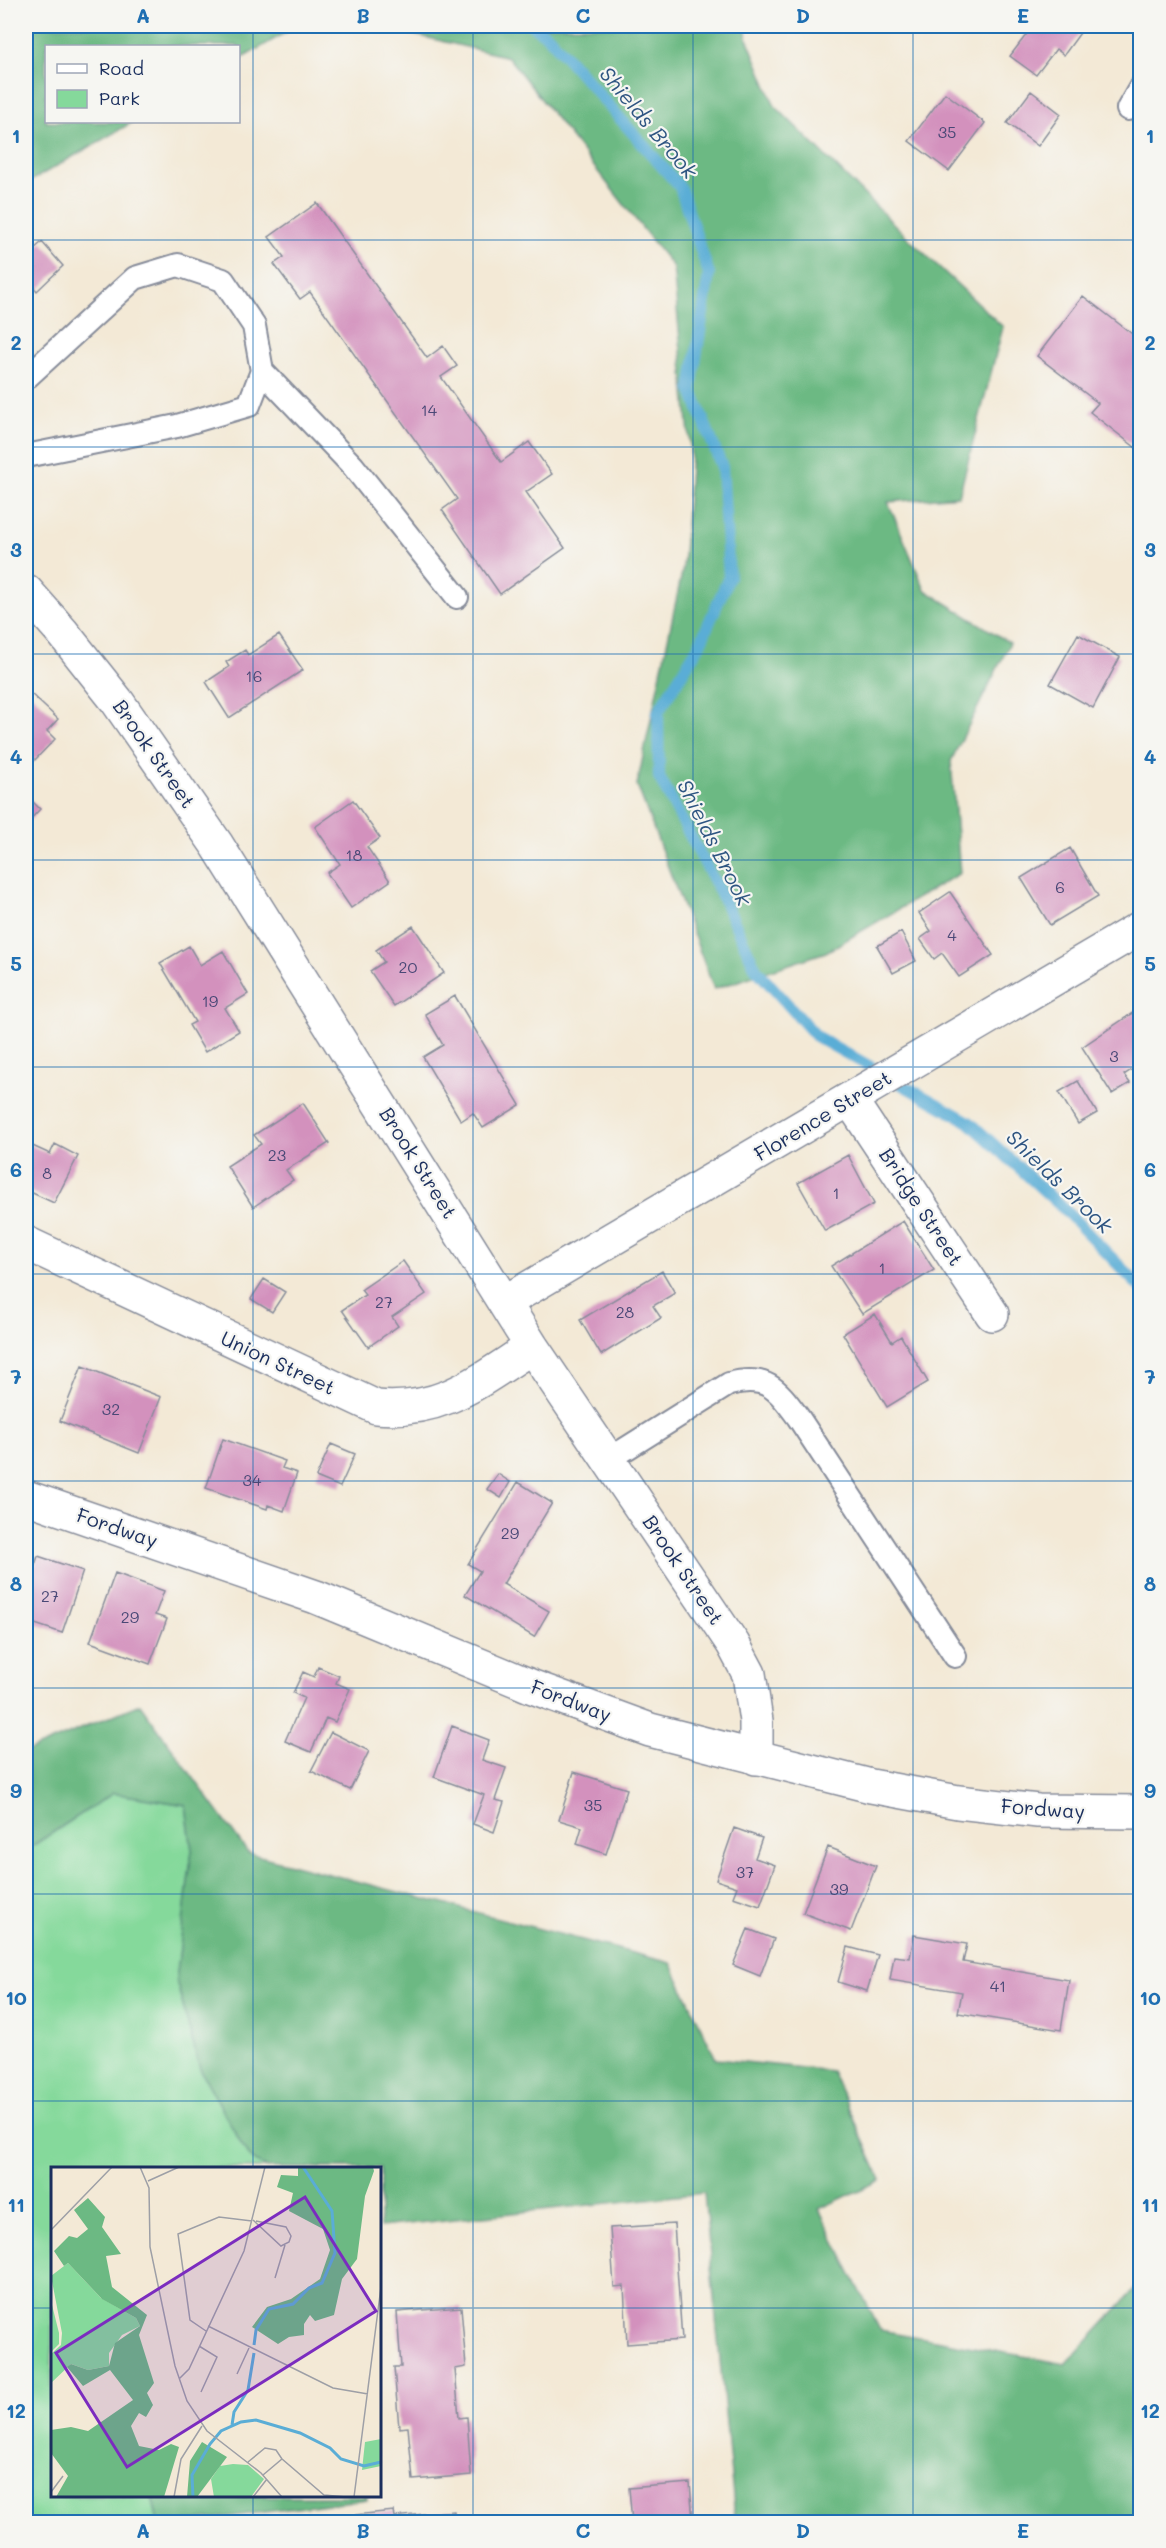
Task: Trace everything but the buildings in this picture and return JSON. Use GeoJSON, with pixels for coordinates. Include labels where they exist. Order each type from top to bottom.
{"type":"FeatureCollection","features":[{"type":"Feature","properties":{"kind":"street","name":"Brook Street"},"geometry":{"type":"LineString","coordinates":[[26,591],[117,701],[217,844],[532,1347],[733,1644],[749,1674],[756,1721],[756,1758]]}},
{"type":"Feature","properties":{"kind":"street","name":"Florence Street"},"geometry":{"type":"LineString","coordinates":[[505,1302],[1140,928]]}},
{"type":"Feature","properties":{"kind":"street","name":"Bridge Street"},"geometry":{"type":"LineString","coordinates":[[860,1095],[992,1314]]}},
{"type":"Feature","properties":{"kind":"street","name":"Union Street"},"geometry":{"type":"LineString","coordinates":[[26,1243],[376,1407],[399,1409],[424,1406],[451,1396],[532,1347]]}},
{"type":"Feature","properties":{"kind":"street","name":"Fordway"},"geometry":{"type":"LineString","coordinates":[[26,1497],[316,1597],[533,1687],[650,1730],[871,1785],[958,1802],[1038,1811],[1140,1812]]}},
{"type":"Feature","properties":{"kind":"lane"},"geometry":{"type":"LineString","coordinates":[[1128,109],[1140,88]]}},
{"type":"Feature","properties":{"kind":"lane"},"geometry":{"type":"LineString","coordinates":[[26,378],[135,278],[178,266],[223,280],[254,326],[262,371],[249,405],[177,426],[26,456]]}},
{"type":"Feature","properties":{"kind":"lane"},"geometry":{"type":"LineString","coordinates":[[262,371],[352,466],[457,597]]}},
{"type":"Feature","properties":{"kind":"lane"},"geometry":{"type":"LineString","coordinates":[[608,1460],[729,1384],[747,1379],[766,1382],[781,1395],[798,1417],[955,1656]]}},
{"type":"Feature","properties":{"kind":"green space"},"geometry":{"type":"Polygon","coordinates":[[[26,26],[297,26],[240,59],[240,45],[45,45],[45,123],[131,123],[29,182],[26,179],[26,26]]]}},
{"type":"Feature","properties":{"kind":"green space"},"geometry":{"type":"Polygon","coordinates":[[[378,26],[745,26],[747,38],[775,106],[908,238],[1003,327],[959,496],[888,502],[925,590],[1010,643],[951,761],[960,873],[826,952],[714,989],[637,785],[683,568],[691,455],[673,267],[508,57],[378,26]]]}},
{"type":"Feature","properties":{"kind":"green space"},"geometry":{"type":"Polygon","coordinates":[[[140,1704],[248,1853],[671,1963],[716,2059],[832,2071],[881,2180],[819,2209],[880,2330],[1066,2364],[1140,2284],[1140,2522],[733,2522],[734,2507],[704,2193],[381,2227],[381,2167],[264,2167],[248,2156],[200,2069],[176,1980],[192,1850],[186,1805],[113,1793],[26,1850],[26,1752],[140,1704]]]}},
{"type":"Feature","properties":{"kind":"green space"},"geometry":{"type":"Polygon","coordinates":[[[113,1793],[186,1805],[192,1850],[176,1980],[200,2069],[248,2156],[264,2167],[51,2167],[51,2497],[152,2497],[158,2522],[26,2522],[26,1850],[113,1793]]]}},
{"type":"Feature","properties":{"kind":"green space"},"geometry":{"type":"Polygon","coordinates":[[[152,2497],[367,2497],[367,2499],[187,2522],[158,2522],[152,2497]]]}},
{"type":"Feature","properties":{"kind":"waterway","name":"Shields Brook"},"geometry":{"type":"LineString","coordinates":[[533,26],[548,36],[680,187],[709,274],[691,389],[722,467],[729,577],[699,646],[658,712],[659,777],[720,892],[756,969],[817,1037],[969,1122],[1062,1207],[1140,1287]]}}]}
